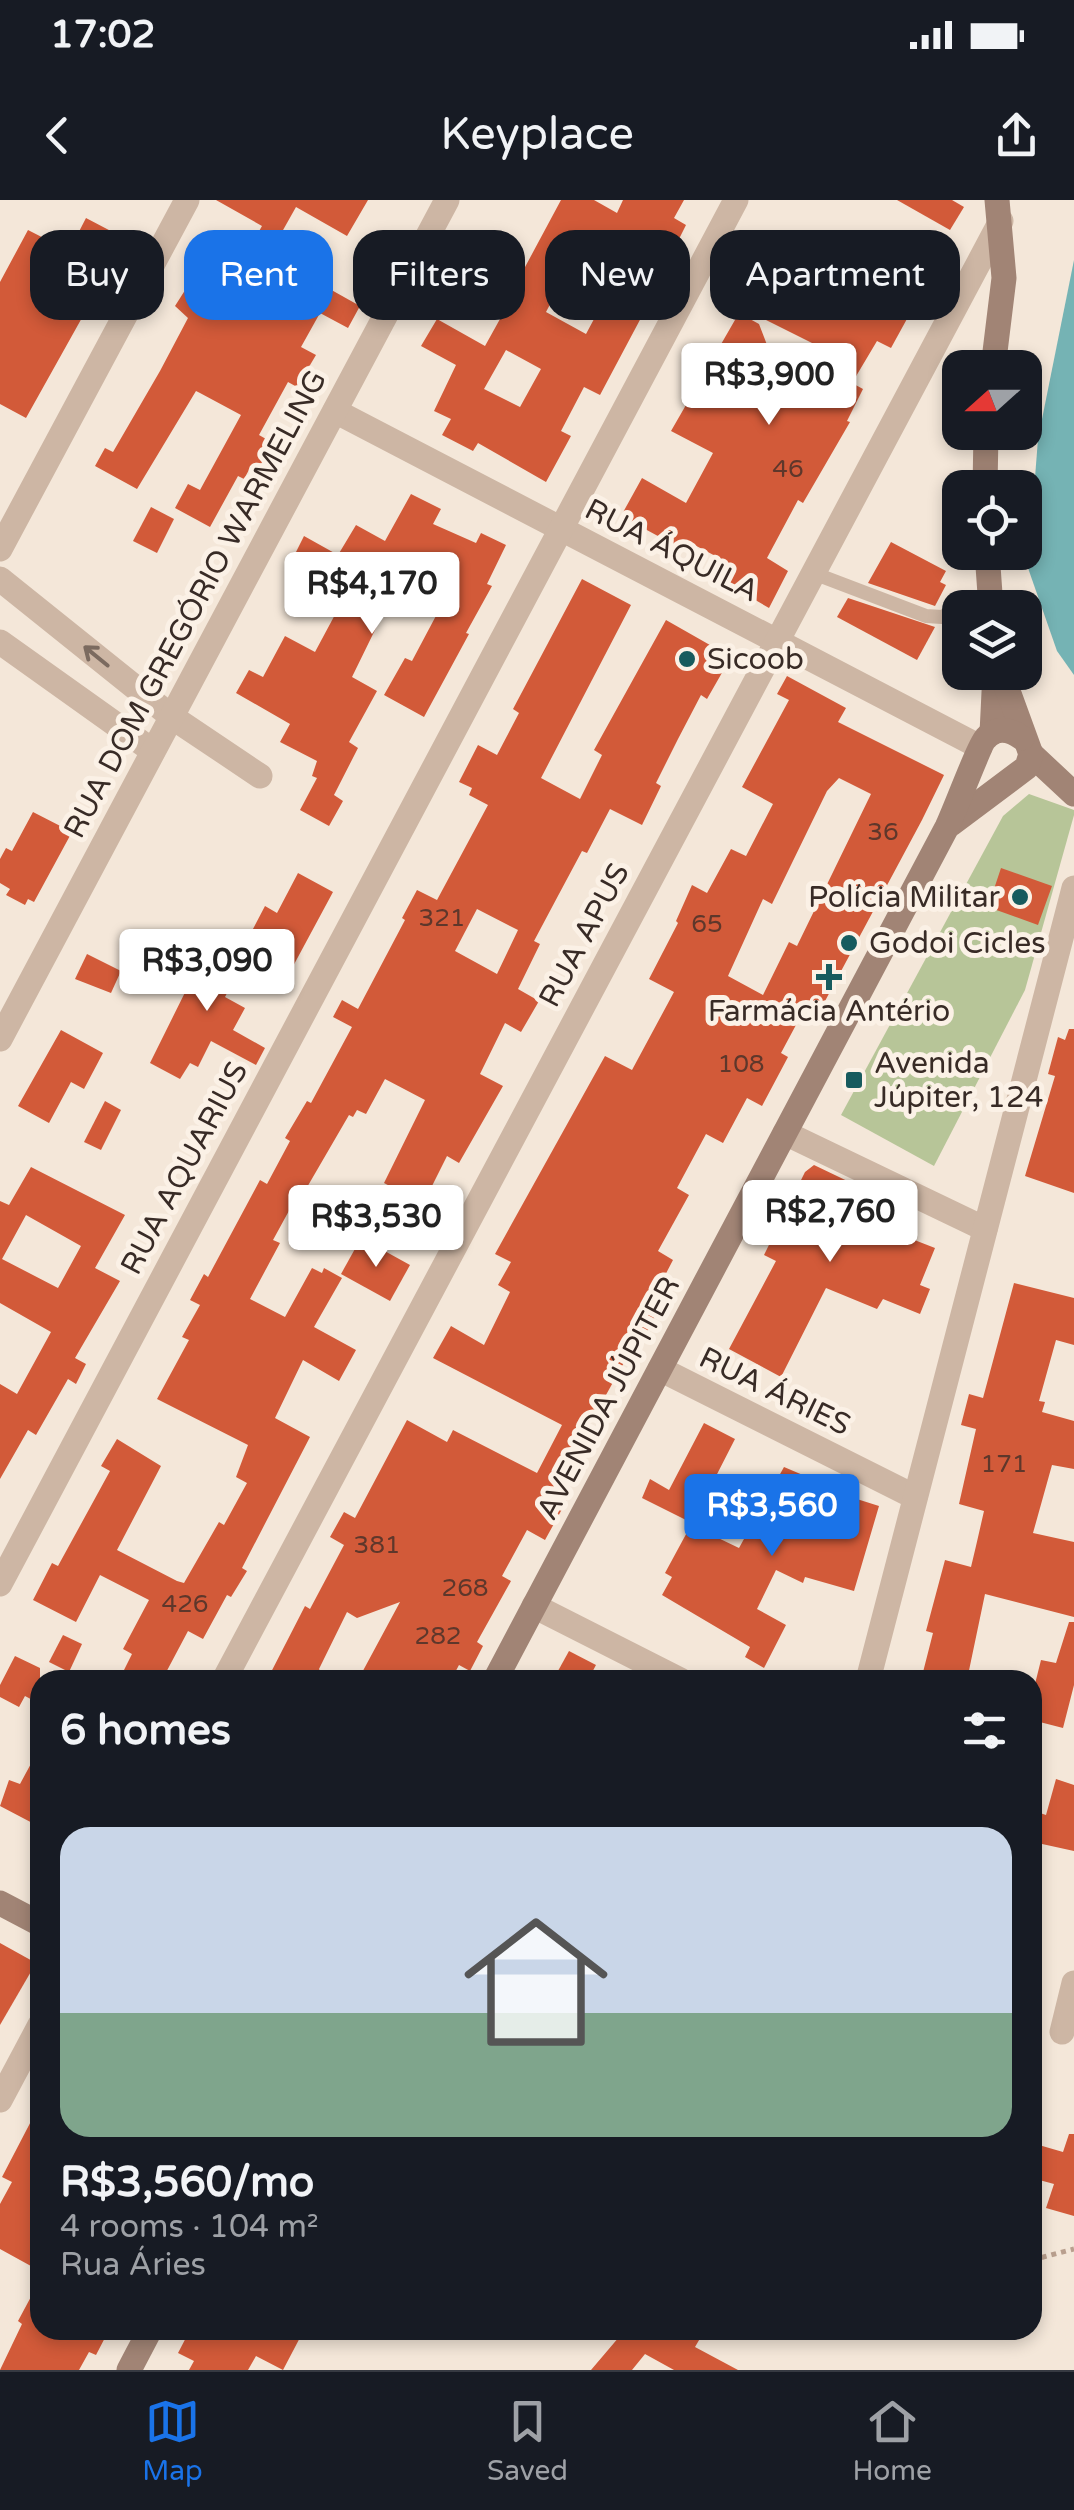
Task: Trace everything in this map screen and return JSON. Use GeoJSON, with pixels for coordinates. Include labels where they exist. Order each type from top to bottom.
{"type":"FeatureCollection","features":[{"type":"Feature","properties":{"kind":"main road"},"geometry":{"type":"LineString","coordinates":[[995,350],[1004,278],[999,210]]}},
{"type":"Feature","properties":{"kind":"main road"},"geometry":{"type":"LineString","coordinates":[[994,690],[983,746],[988,776],[1020,762]]}},
{"type":"Feature","properties":{"kind":"main road"},"geometry":{"type":"LineString","coordinates":[[1002,690],[1020,762],[1074,794]]}},
{"type":"Feature","properties":{"kind":"main road"},"geometry":{"type":"LineString","coordinates":[[983,746],[1014,732],[1020,762]]}},
{"type":"Feature","properties":{"kind":"main road","name":"AVENIDA JÚPITER"},"geometry":{"type":"LineString","coordinates":[[500,1670],[947,828],[983,746]]}},
{"type":"Feature","properties":{"kind":"main road","name":"AVENIDA JÚPITER"},"geometry":{"type":"LineString","coordinates":[[947,828],[1020,762]]}},
{"type":"Feature","properties":{"kind":"main road"},"geometry":{"type":"LineString","coordinates":[[0,1903],[30,1919]]}},
{"type":"Feature","properties":{"kind":"main road"},"geometry":{"type":"LineString","coordinates":[[129,2370],[145,2340]]}},
{"type":"Feature","properties":{"kind":"street"},"geometry":{"type":"LineString","coordinates":[[0,549],[186,200]]}},
{"type":"Feature","properties":{"kind":"street","name":"RUA DOM GREGÓRIO WARMELING"},"geometry":{"type":"LineString","coordinates":[[0,1039],[447,200]]}},
{"type":"Feature","properties":{"kind":"street","name":"RUA AQUARIUS"},"geometry":{"type":"LineString","coordinates":[[0,1584],[736,200]]}},
{"type":"Feature","properties":{"kind":"street","name":"RUA APUS"},"geometry":{"type":"LineString","coordinates":[[229,1670],[813,574],[999,210]]}},
{"type":"Feature","properties":{"kind":"street","name":"RUA ÁQUILA"},"geometry":{"type":"LineString","coordinates":[[335,411],[983,746]]}},
{"type":"Feature","properties":{"kind":"street"},"geometry":{"type":"LineString","coordinates":[[0,579],[172,717],[260,776]]}},
{"type":"Feature","properties":{"kind":"street"},"geometry":{"type":"LineString","coordinates":[[0,642],[154,751]]}},
{"type":"Feature","properties":{"kind":"street"},"geometry":{"type":"LineString","coordinates":[[871,1670],[1074,888]]}},
{"type":"Feature","properties":{"kind":"street"},"geometry":{"type":"LineString","coordinates":[[786,1133],[985,1229]]}},
{"type":"Feature","properties":{"kind":"street","name":"RUA ÁRIES"},"geometry":{"type":"LineString","coordinates":[[660,1369],[915,1497]]}},
{"type":"Feature","properties":{"kind":"street"},"geometry":{"type":"LineString","coordinates":[[534,1606],[660,1670]]}},
{"type":"Feature","properties":{"kind":"street"},"geometry":{"type":"LineString","coordinates":[[1062,2032],[1074,1983]]}},
{"type":"Feature","properties":{"kind":"street"},"geometry":{"type":"LineString","coordinates":[[0,2100],[30,2044]]}},
{"type":"Feature","properties":{"kind":"lane"},"geometry":{"type":"LineString","coordinates":[[813,574],[926,616],[942,617]]}},
{"type":"Feature","properties":{"kind":"path"},"geometry":{"type":"LineString","coordinates":[[1042,2257],[1074,2249]]}},
{"type":"Feature","properties":{"kind":"green space"},"geometry":{"type":"Polygon","coordinates":[[[1029,794],[1074,810],[1074,815],[1025,990],[934,1166],[841,1115],[1003,816],[1029,794]]]}},
{"type":"Feature","properties":{"kind":"water"},"geometry":{"type":"Polygon","coordinates":[[[1074,260],[1074,675],[1057,651],[1042,608],[1042,590],[1036,590],[1029,570],[1042,570],[1042,470],[1036,470],[1037,450],[1042,450],[1042,419],[1074,260]]]}},
{"type":"Feature","properties":{"kind":"building"},"geometry":{"type":"Polygon","coordinates":[[[216,200],[368,200],[347,236],[296,207],[283,230],[260,230],[262,226],[216,200]]]}},
{"type":"Feature","properties":{"kind":"building"},"geometry":{"type":"Polygon","coordinates":[[[561,200],[594,200],[617,213],[623,200],[684,200],[674,218],[686,225],[684,230],[545,230],[545,320],[561,320],[586,334],[593,320],[640,320],[600,395],[584,387],[561,431],[571,436],[546,482],[478,443],[473,451],[442,435],[451,419],[434,411],[456,365],[421,346],[439,320],[485,346],[499,320],[525,320],[525,267],[561,200]],[[506,350],[484,389],[520,407],[541,369],[506,350]]]}},
{"type":"Feature","properties":{"kind":"building"},"geometry":{"type":"Polygon","coordinates":[[[897,200],[952,200],[964,207],[950,230],[897,200]]]}},
{"type":"Feature","properties":{"kind":"building"},"geometry":{"type":"Polygon","coordinates":[[[86,218],[109,230],[80,230],[86,218]]]}},
{"type":"Feature","properties":{"kind":"building"},"geometry":{"type":"Polygon","coordinates":[[[28,230],[30,320],[81,320],[26,418],[0,404],[0,282],[28,230]]]}},
{"type":"Feature","properties":{"kind":"building"},"geometry":{"type":"Polygon","coordinates":[[[333,291],[353,302],[353,319],[348,328],[333,320],[333,291]]]}},
{"type":"Feature","properties":{"kind":"building"},"geometry":{"type":"Polygon","coordinates":[[[184,292],[184,314],[175,306],[184,292]]]}},
{"type":"Feature","properties":{"kind":"building"},"geometry":{"type":"Polygon","coordinates":[[[187,320],[316,320],[301,347],[316,355],[297,387],[288,382],[259,435],[273,443],[257,471],[250,468],[244,479],[238,476],[210,527],[175,508],[188,484],[200,490],[241,415],[200,393],[196,391],[137,489],[95,466],[105,448],[113,452],[187,320]]]}},
{"type":"Feature","properties":{"kind":"building"},"geometry":{"type":"Polygon","coordinates":[[[735,320],[759,324],[788,400],[818,346],[766,320],[906,320],[891,348],[877,341],[852,383],[863,389],[847,421],[850,422],[803,503],[798,500],[767,558],[788,571],[769,608],[724,582],[726,578],[716,572],[723,560],[685,540],[680,548],[621,516],[642,478],[686,503],[713,453],[671,431],[735,320]]]}},
{"type":"Feature","properties":{"kind":"building"},"geometry":{"type":"Polygon","coordinates":[[[411,494],[441,509],[433,524],[476,543],[481,533],[506,545],[487,584],[492,586],[424,717],[384,695],[405,658],[412,661],[438,612],[395,589],[352,677],[377,691],[349,742],[358,748],[334,795],[343,801],[329,826],[300,810],[317,778],[312,776],[317,761],[280,742],[290,724],[236,693],[249,670],[263,677],[285,636],[315,652],[345,596],[290,564],[304,536],[338,555],[356,525],[385,541],[411,494]]]}},
{"type":"Feature","properties":{"kind":"building"},"geometry":{"type":"Polygon","coordinates":[[[151,507],[174,519],[157,553],[133,541],[151,507]]]}},
{"type":"Feature","properties":{"kind":"building"},"geometry":{"type":"Polygon","coordinates":[[[891,542],[946,571],[940,582],[946,585],[935,606],[868,583],[891,542]]]}},
{"type":"Feature","properties":{"kind":"building"},"geometry":{"type":"Polygon","coordinates":[[[582,579],[631,605],[541,778],[580,799],[602,755],[594,750],[666,620],[731,657],[707,699],[701,695],[656,783],[661,786],[642,825],[610,809],[587,853],[582,851],[534,941],[540,944],[518,989],[539,1001],[521,1032],[505,1023],[480,1074],[503,1086],[459,1163],[447,1156],[428,1194],[421,1191],[416,1200],[384,1183],[425,1100],[385,1079],[366,1114],[357,1110],[353,1117],[349,1115],[306,1189],[302,1187],[273,1240],[280,1243],[250,1299],[285,1317],[312,1268],[322,1273],[324,1268],[342,1278],[314,1327],[356,1350],[339,1381],[303,1360],[275,1418],[310,1437],[242,1568],[247,1571],[231,1597],[227,1595],[203,1639],[188,1631],[167,1670],[124,1670],[132,1654],[123,1649],[149,1600],[100,1575],[76,1622],[33,1600],[52,1563],[58,1566],[110,1471],[101,1466],[117,1439],[161,1466],[117,1550],[184,1583],[219,1522],[224,1525],[247,1483],[236,1477],[248,1445],[157,1399],[189,1340],[182,1337],[200,1305],[190,1300],[204,1274],[208,1277],[260,1180],[267,1184],[290,1141],[285,1138],[307,1101],[311,1103],[352,1027],[333,1017],[342,1000],[358,1009],[417,890],[437,900],[488,805],[469,795],[472,788],[459,782],[478,745],[497,755],[519,713],[513,709],[582,579]],[[477,909],[455,951],[497,974],[518,930],[477,909]]]}},
{"type":"Feature","properties":{"kind":"building"},"geometry":{"type":"Polygon","coordinates":[[[848,598],[935,627],[917,660],[837,617],[848,598]]]}},
{"type":"Feature","properties":{"kind":"building"},"geometry":{"type":"Polygon","coordinates":[[[787,676],[846,708],[838,722],[944,775],[817,1016],[804,1010],[781,1053],[788,1057],[762,1106],[747,1098],[723,1143],[706,1134],[677,1188],[689,1195],[658,1251],[673,1260],[649,1306],[658,1311],[641,1343],[636,1341],[557,1483],[572,1491],[545,1540],[527,1530],[502,1576],[511,1581],[477,1642],[483,1646],[471,1670],[459,1665],[456,1670],[363,1670],[400,1602],[357,1618],[347,1612],[320,1670],[272,1670],[305,1606],[310,1609],[344,1545],[330,1537],[344,1512],[355,1518],[407,1420],[447,1442],[453,1430],[537,1473],[562,1425],[433,1358],[451,1326],[484,1345],[510,1292],[498,1285],[511,1262],[495,1254],[605,1056],[632,1070],[674,992],[649,979],[678,923],[692,885],[707,893],[731,849],[746,856],[773,804],[742,787],[789,700],[777,694],[787,676]],[[839,778],[827,791],[772,904],[763,899],[728,976],[763,995],[789,942],[797,946],[871,794],[839,778]]]}},
{"type":"Feature","properties":{"kind":"building"},"geometry":{"type":"Polygon","coordinates":[[[33,812],[72,832],[34,902],[28,899],[25,905],[6,895],[10,889],[0,883],[0,859],[6,848],[12,851],[33,812]]]}},
{"type":"Feature","properties":{"kind":"building","name":"Polícia Militar"},"geometry":{"type":"Polygon","coordinates":[[[1001,868],[1052,886],[1038,925],[988,907],[1001,868]]]}},
{"type":"Feature","properties":{"kind":"building"},"geometry":{"type":"Polygon","coordinates":[[[298,873],[333,892],[291,970],[244,946],[265,906],[277,913],[298,873]]]}},
{"type":"Feature","properties":{"kind":"building"},"geometry":{"type":"Polygon","coordinates":[[[214,934],[248,952],[225,997],[245,1008],[233,1030],[265,1048],[256,1065],[211,1041],[198,1067],[190,1063],[180,1079],[150,1063],[214,934]]]}},
{"type":"Feature","properties":{"kind":"building"},"geometry":{"type":"Polygon","coordinates":[[[87,954],[121,971],[111,993],[75,979],[87,954]]]}},
{"type":"Feature","properties":{"kind":"building"},"geometry":{"type":"Polygon","coordinates":[[[1069,1029],[1074,1029],[1074,1193],[1025,1176],[1055,1076],[1048,1074],[1058,1037],[1065,1040],[1069,1029]]]}},
{"type":"Feature","properties":{"kind":"building"},"geometry":{"type":"Polygon","coordinates":[[[61,1030],[103,1053],[84,1089],[71,1082],[49,1123],[18,1106],[61,1030]]]}},
{"type":"Feature","properties":{"kind":"building"},"geometry":{"type":"Polygon","coordinates":[[[105,1101],[121,1110],[101,1150],[84,1142],[105,1101]]]}},
{"type":"Feature","properties":{"kind":"building"},"geometry":{"type":"Polygon","coordinates":[[[814,1165],[887,1200],[884,1206],[907,1218],[899,1234],[935,1248],[920,1285],[930,1289],[920,1314],[883,1299],[877,1309],[826,1288],[781,1377],[729,1349],[776,1261],[764,1255],[805,1172],[814,1165]]]}},
{"type":"Feature","properties":{"kind":"building"},"geometry":{"type":"Polygon","coordinates":[[[31,1167],[125,1215],[95,1268],[120,1281],[75,1358],[86,1364],[76,1384],[68,1379],[36,1435],[28,1430],[0,1479],[0,1384],[17,1394],[51,1332],[0,1303],[0,1201],[9,1205],[31,1167]],[[26,1215],[2,1259],[58,1288],[81,1246],[26,1215]]]}},
{"type":"Feature","properties":{"kind":"building"},"geometry":{"type":"Polygon","coordinates":[[[361,1238],[410,1265],[390,1301],[341,1274],[361,1238]]]}},
{"type":"Feature","properties":{"kind":"building"},"geometry":{"type":"Polygon","coordinates":[[[1014,1283],[1074,1298],[1074,1345],[1056,1340],[1039,1401],[1045,1402],[1042,1412],[1074,1421],[1074,1469],[1052,1465],[1033,1533],[1074,1542],[1074,1617],[985,1594],[969,1670],[924,1670],[933,1633],[926,1631],[945,1560],[971,1567],[984,1511],[959,1504],[976,1429],[961,1425],[969,1394],[983,1398],[1014,1283]]]}},
{"type":"Feature","properties":{"kind":"building"},"geometry":{"type":"Polygon","coordinates":[[[704,1423],[735,1439],[692,1523],[642,1498],[650,1479],[669,1490],[704,1423]]]}},
{"type":"Feature","properties":{"kind":"building"},"geometry":{"type":"Polygon","coordinates":[[[784,1467],[824,1484],[822,1488],[879,1506],[854,1591],[805,1577],[803,1583],[776,1570],[757,1609],[786,1625],[764,1668],[745,1657],[750,1647],[662,1595],[672,1577],[665,1573],[691,1525],[739,1548],[784,1467]]]}},
{"type":"Feature","properties":{"kind":"building"},"geometry":{"type":"Polygon","coordinates":[[[1069,1622],[1074,1622],[1074,1685],[1063,1728],[1042,1723],[1042,1670],[1038,1670],[1041,1660],[1056,1663],[1069,1622]]]}},
{"type":"Feature","properties":{"kind":"building"},"geometry":{"type":"Polygon","coordinates":[[[63,1635],[82,1644],[70,1670],[49,1662],[63,1635]]]}},
{"type":"Feature","properties":{"kind":"building"},"geometry":{"type":"Polygon","coordinates":[[[569,1651],[596,1665],[593,1670],[559,1670],[569,1651]]]}},
{"type":"Feature","properties":{"kind":"building"},"geometry":{"type":"Polygon","coordinates":[[[15,1656],[40,1668],[30,1670],[30,1699],[25,1696],[19,1707],[0,1697],[0,1685],[15,1656]]]}},
{"type":"Feature","properties":{"kind":"building"},"geometry":{"type":"Polygon","coordinates":[[[30,1766],[30,1822],[0,1806],[9,1780],[20,1784],[30,1766]]]}},
{"type":"Feature","properties":{"kind":"building"},"geometry":{"type":"Polygon","coordinates":[[[1056,1779],[1074,1785],[1074,1851],[1042,1844],[1042,1814],[1046,1815],[1056,1779]]]}},
{"type":"Feature","properties":{"kind":"building"},"geometry":{"type":"Polygon","coordinates":[[[0,1943],[30,1960],[30,1973],[0,2025],[0,1943]]]}},
{"type":"Feature","properties":{"kind":"building"},"geometry":{"type":"Polygon","coordinates":[[[30,2123],[30,2266],[0,2249],[0,2204],[12,2182],[2,2177],[30,2123]]]}},
{"type":"Feature","properties":{"kind":"building"},"geometry":{"type":"Polygon","coordinates":[[[1069,2134],[1074,2134],[1074,2216],[1046,2208],[1054,2184],[1042,2181],[1042,2146],[1063,2152],[1069,2134]]]}},
{"type":"Feature","properties":{"kind":"building"},"geometry":{"type":"Polygon","coordinates":[[[30,2299],[30,2340],[104,2340],[96,2355],[89,2352],[79,2370],[0,2370],[22,2324],[18,2321],[30,2299]]]}},
{"type":"Feature","properties":{"kind":"building"},"geometry":{"type":"Polygon","coordinates":[[[185,2340],[299,2340],[283,2370],[256,2356],[248,2370],[189,2370],[194,2361],[178,2353],[185,2340]]]}},
{"type":"Feature","properties":{"kind":"building"},"geometry":{"type":"Polygon","coordinates":[[[616,2340],[699,2340],[695,2347],[738,2370],[674,2370],[645,2354],[632,2370],[591,2370],[616,2340]]]}},
{"type":"Feature","properties":{"kind":"place","name":"Sicoob"},"geometry":{"type":"Point","coordinates":[687,659]}},
{"type":"Feature","properties":{"kind":"place","name":"Polícia Militar"},"geometry":{"type":"Point","coordinates":[1020,897]}},
{"type":"Feature","properties":{"kind":"place","name":"Godoi Cicles"},"geometry":{"type":"Point","coordinates":[849,943]}},
{"type":"Feature","properties":{"kind":"place","name":"Farmácia Antério"},"geometry":{"type":"Point","coordinates":[829,977]}},
{"type":"Feature","properties":{"kind":"place","name":"Avenida Júpiter, 124"},"geometry":{"type":"Point","coordinates":[854,1080]}}]}
